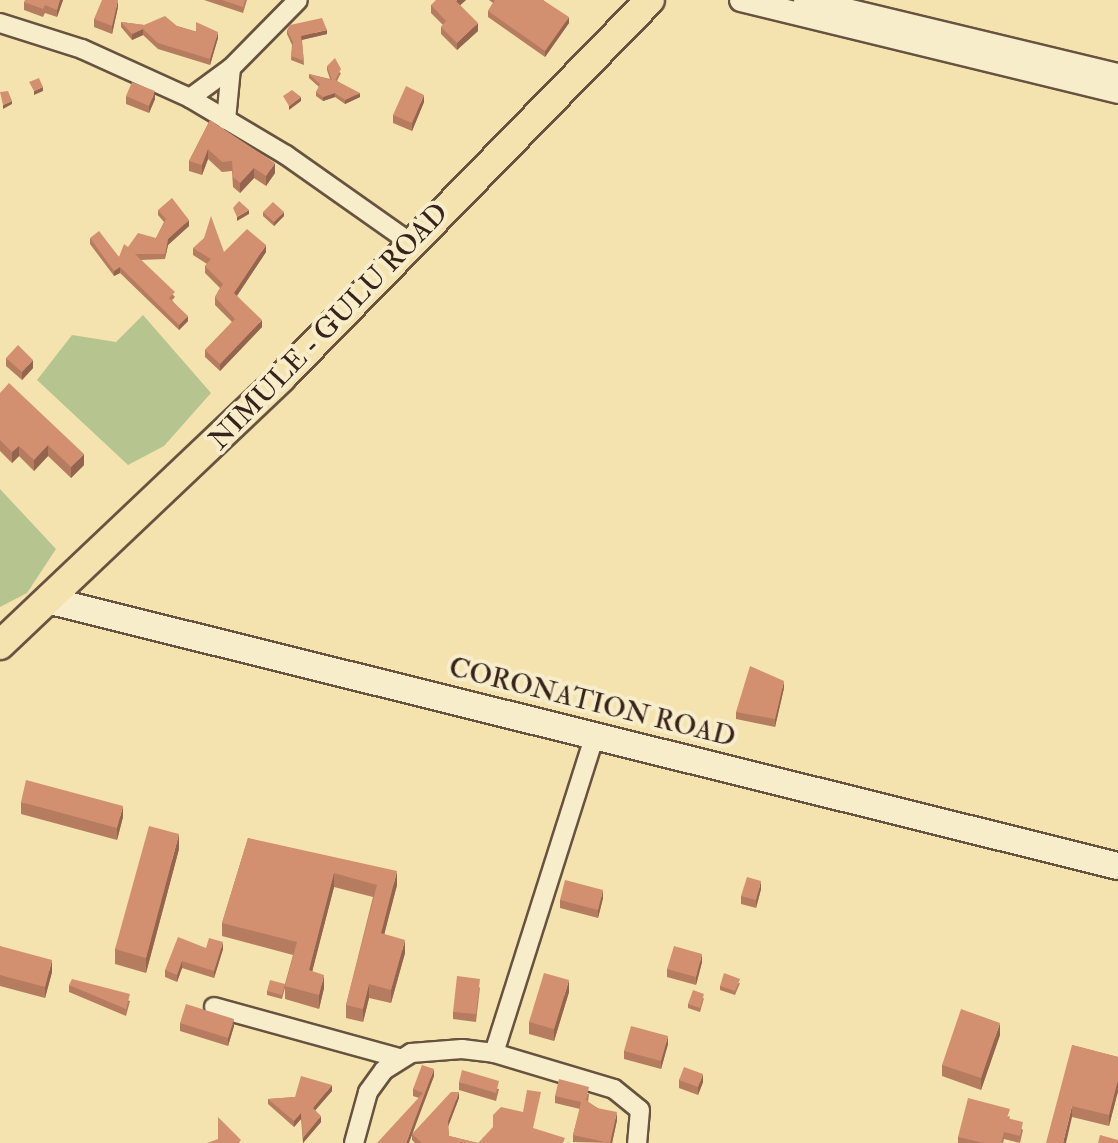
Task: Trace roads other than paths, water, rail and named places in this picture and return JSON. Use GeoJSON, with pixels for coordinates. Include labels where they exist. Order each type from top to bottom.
{"type":"FeatureCollection","features":[{"type":"Feature","properties":{"kind":"main road","name":"NIMULE - GULU ROAD"},"geometry":{"type":"LineString","coordinates":[[0,645],[51,601],[412,244],[650,0]]}},
{"type":"Feature","properties":{"kind":"main road","name":"CORONATION ROAD"},"geometry":{"type":"LineString","coordinates":[[51,601],[1118,866]]}},
{"type":"Feature","properties":{"kind":"street"},"geometry":{"type":"LineString","coordinates":[[190,98],[231,68],[298,0]]}},
{"type":"Feature","properties":{"kind":"street"},"geometry":{"type":"LineString","coordinates":[[741,0],[1118,92]]}},
{"type":"Feature","properties":{"kind":"street"},"geometry":{"type":"LineString","coordinates":[[805,0],[1118,75]]}},
{"type":"Feature","properties":{"kind":"street"},"geometry":{"type":"LineString","coordinates":[[0,23],[82,49],[190,98],[412,244]]}},
{"type":"Feature","properties":{"kind":"street"},"geometry":{"type":"LineString","coordinates":[[226,120],[231,68]]}},
{"type":"Feature","properties":{"kind":"street"},"geometry":{"type":"LineString","coordinates":[[494,1053],[594,737]]}},
{"type":"Feature","properties":{"kind":"street"},"geometry":{"type":"LineString","coordinates":[[214,1007],[399,1058],[448,1050],[494,1053],[627,1096],[640,1110],[637,1143]]}},
{"type":"Feature","properties":{"kind":"street"},"geometry":{"type":"LineString","coordinates":[[354,1143],[368,1092],[399,1058]]}}]}
